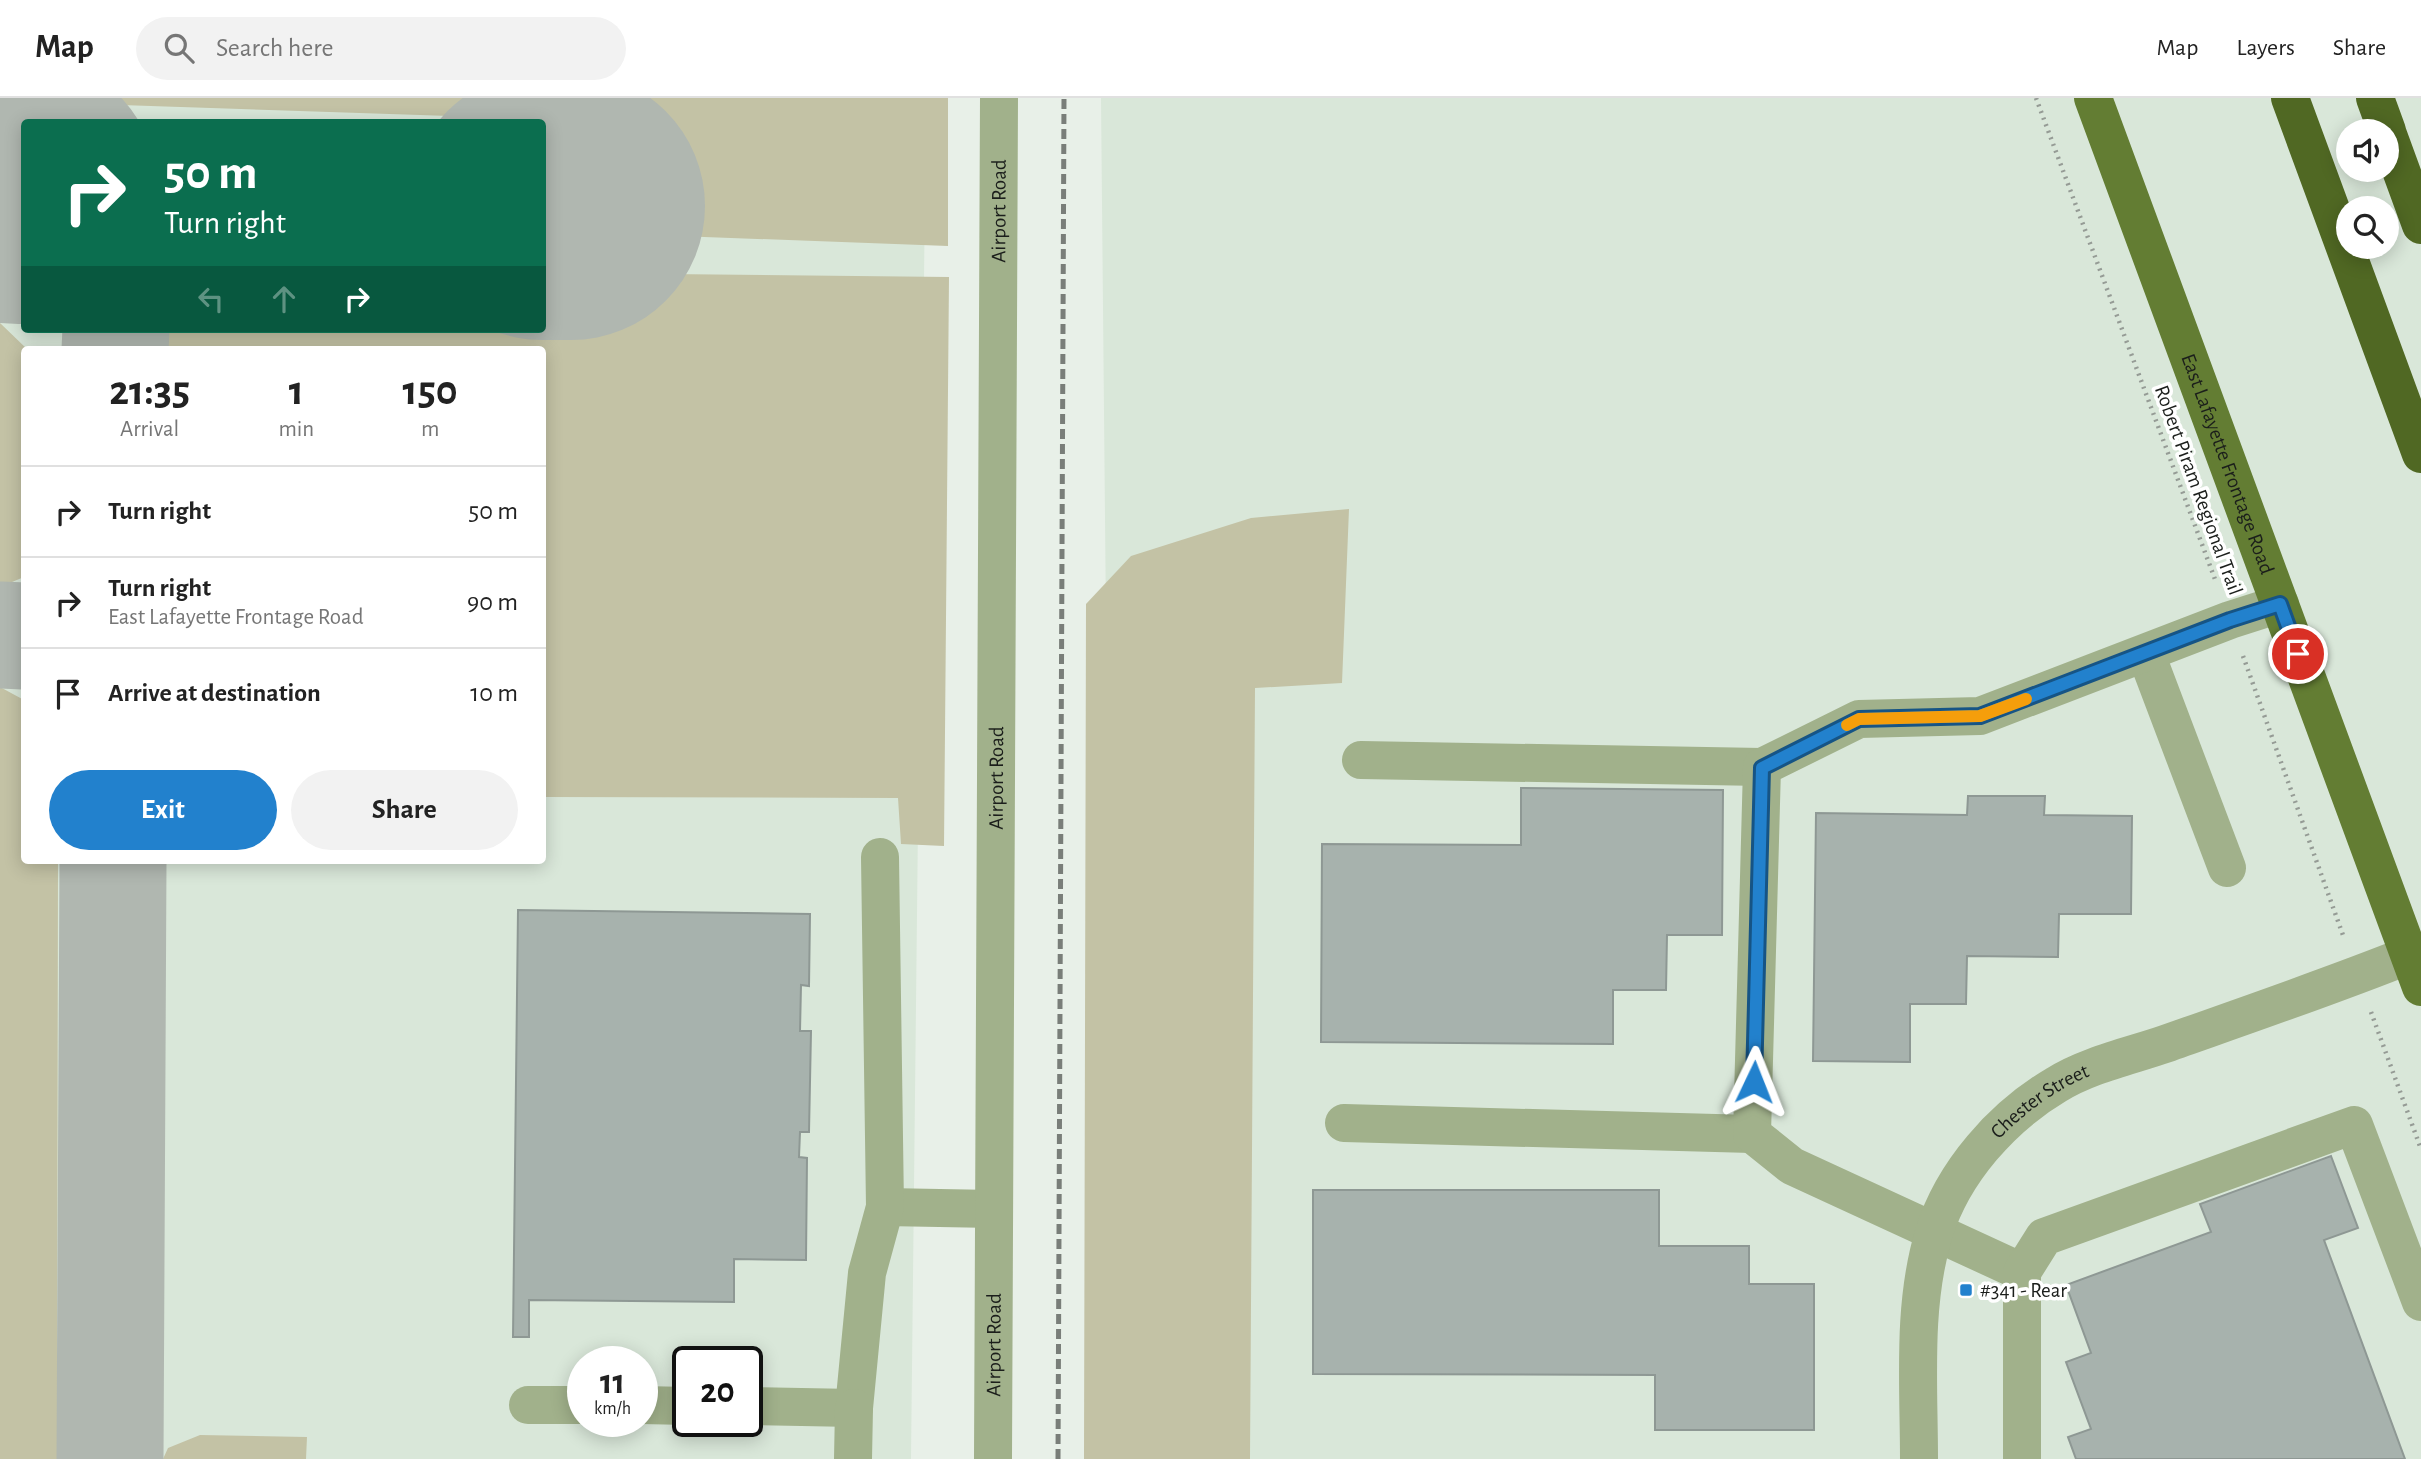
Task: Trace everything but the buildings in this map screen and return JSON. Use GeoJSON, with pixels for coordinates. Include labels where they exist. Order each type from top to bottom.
{"type":"FeatureCollection","features":[{"type":"Feature","properties":{"kind":"highway"},"geometry":{"type":"LineString","coordinates":[[2290,98],[2421,454]]}},
{"type":"Feature","properties":{"kind":"highway"},"geometry":{"type":"LineString","coordinates":[[2375,98],[2382,119]]}},
{"type":"Feature","properties":{"kind":"highway"},"geometry":{"type":"LineString","coordinates":[[2399,165],[2421,225]]}},
{"type":"Feature","properties":{"kind":"main road","name":"East Lafayette Frontage Road"},"geometry":{"type":"LineString","coordinates":[[2093,98],[2415,971]]}},
{"type":"Feature","properties":{"kind":"street","name":"Airport Road"},"geometry":{"type":"LineString","coordinates":[[993,1459],[999,98]]}},
{"type":"Feature","properties":{"kind":"street"},"geometry":{"type":"LineString","coordinates":[[1361,760],[1762,768],[1859,719],[1980,716],[2230,620],[2280,604]]}},
{"type":"Feature","properties":{"kind":"street"},"geometry":{"type":"LineString","coordinates":[[2146,654],[2227,867]]}},
{"type":"Feature","properties":{"kind":"street"},"geometry":{"type":"LineString","coordinates":[[1752,1134],[1762,768]]}},
{"type":"Feature","properties":{"kind":"street"},"geometry":{"type":"LineString","coordinates":[[853,1459],[854,1408],[867,1273],[885,1207],[880,857]]}},
{"type":"Feature","properties":{"kind":"street","name":"Chester Street"},"geometry":{"type":"LineString","coordinates":[[1919,1459],[1919,1321],[1923,1277],[1935,1231],[1951,1193],[2004,1124],[2059,1083],[2415,971]]}},
{"type":"Feature","properties":{"kind":"street"},"geometry":{"type":"LineString","coordinates":[[1344,1123],[1752,1134],[1792,1166],[2022,1272]]}},
{"type":"Feature","properties":{"kind":"street"},"geometry":{"type":"LineString","coordinates":[[2022,1459],[2022,1272],[2043,1237],[2354,1125],[2421,1301]]}},
{"type":"Feature","properties":{"kind":"street"},"geometry":{"type":"LineString","coordinates":[[885,1207],[994,1209]]}},
{"type":"Feature","properties":{"kind":"street"},"geometry":{"type":"LineString","coordinates":[[528,1405],[567,1405]]}},
{"type":"Feature","properties":{"kind":"street"},"geometry":{"type":"LineString","coordinates":[[763,1406],[854,1408]]}},
{"type":"Feature","properties":{"kind":"path","name":"Robert Piram Regional Trail"},"geometry":{"type":"LineString","coordinates":[[2036,98],[2230,620],[2343,934]]}},
{"type":"Feature","properties":{"kind":"path"},"geometry":{"type":"LineString","coordinates":[[2373,1020],[2421,1149]]}},
{"type":"Feature","properties":{"kind":"shaded area"},"geometry":{"type":"Polygon","coordinates":[[[0,98],[926,98],[911,1459],[0,1459],[0,98]]]}},
{"type":"Feature","properties":{"kind":"shaded area"},"geometry":{"type":"Polygon","coordinates":[[[1101,98],[2421,98],[2421,1459],[1114,1459],[1101,98]]]}},
{"type":"Feature","properties":{"kind":"green space"},"geometry":{"type":"Polygon","coordinates":[[[0,98],[948,98],[948,246],[572,232],[571,120],[0,101],[0,98]]]}},
{"type":"Feature","properties":{"kind":"green space"},"geometry":{"type":"Polygon","coordinates":[[[569,273],[949,277],[944,846],[901,844],[898,798],[546,797],[546,346],[160,346],[160,333],[566,335],[569,273]]]}},
{"type":"Feature","properties":{"kind":"green space"},"geometry":{"type":"Polygon","coordinates":[[[0,323],[24,346],[21,346],[21,578],[0,587],[0,323]]]}},
{"type":"Feature","properties":{"kind":"green space"},"geometry":{"type":"Polygon","coordinates":[[[1349,509],[1342,683],[1255,688],[1250,1459],[1084,1459],[1086,604],[1131,556],[1251,518],[1349,509]]]}},
{"type":"Feature","properties":{"kind":"green space"},"geometry":{"type":"Polygon","coordinates":[[[0,687],[21,698],[21,864],[58,864],[57,1459],[0,1459],[0,687]]]}},
{"type":"Feature","properties":{"kind":"green space"},"geometry":{"type":"Polygon","coordinates":[[[200,1435],[307,1437],[306,1459],[163,1459],[168,1448],[200,1435]]]}},
{"type":"Feature","properties":{"kind":"taxiway"},"geometry":{"type":"LineString","coordinates":[[115,346],[116,333]]}},
{"type":"Feature","properties":{"kind":"taxiway"},"geometry":{"type":"LineString","coordinates":[[0,635],[21,636]]}},
{"type":"Feature","properties":{"kind":"taxiway"},"geometry":{"type":"LineString","coordinates":[[110,1459],[113,864]]}},
{"type":"Feature","properties":{"kind":"runway"},"geometry":{"type":"LineString","coordinates":[[0,189],[21,190]]}},
{"type":"Feature","properties":{"kind":"runway"},"geometry":{"type":"LineString","coordinates":[[546,206],[571,206]]}},
{"type":"Feature","properties":{"kind":"railway"},"geometry":{"type":"LineString","coordinates":[[1058,1459],[1064,98]]}},
{"type":"Feature","properties":{"kind":"slow traffic"},"geometry":{"type":"LineString","coordinates":[[1847,725],[1859,719],[1980,716],[2026,699]]}},
{"type":"Feature","properties":{"kind":"place","name":"#341 - Rear"},"geometry":{"type":"Point","coordinates":[1966,1290]}},
{"type":"Feature","properties":{"kind":"route"},"geometry":{"type":"LineString","coordinates":[[1754,1082],[1762,768],[1859,719],[1980,716],[2230,620],[2280,604],[2298,654]]}}]}
